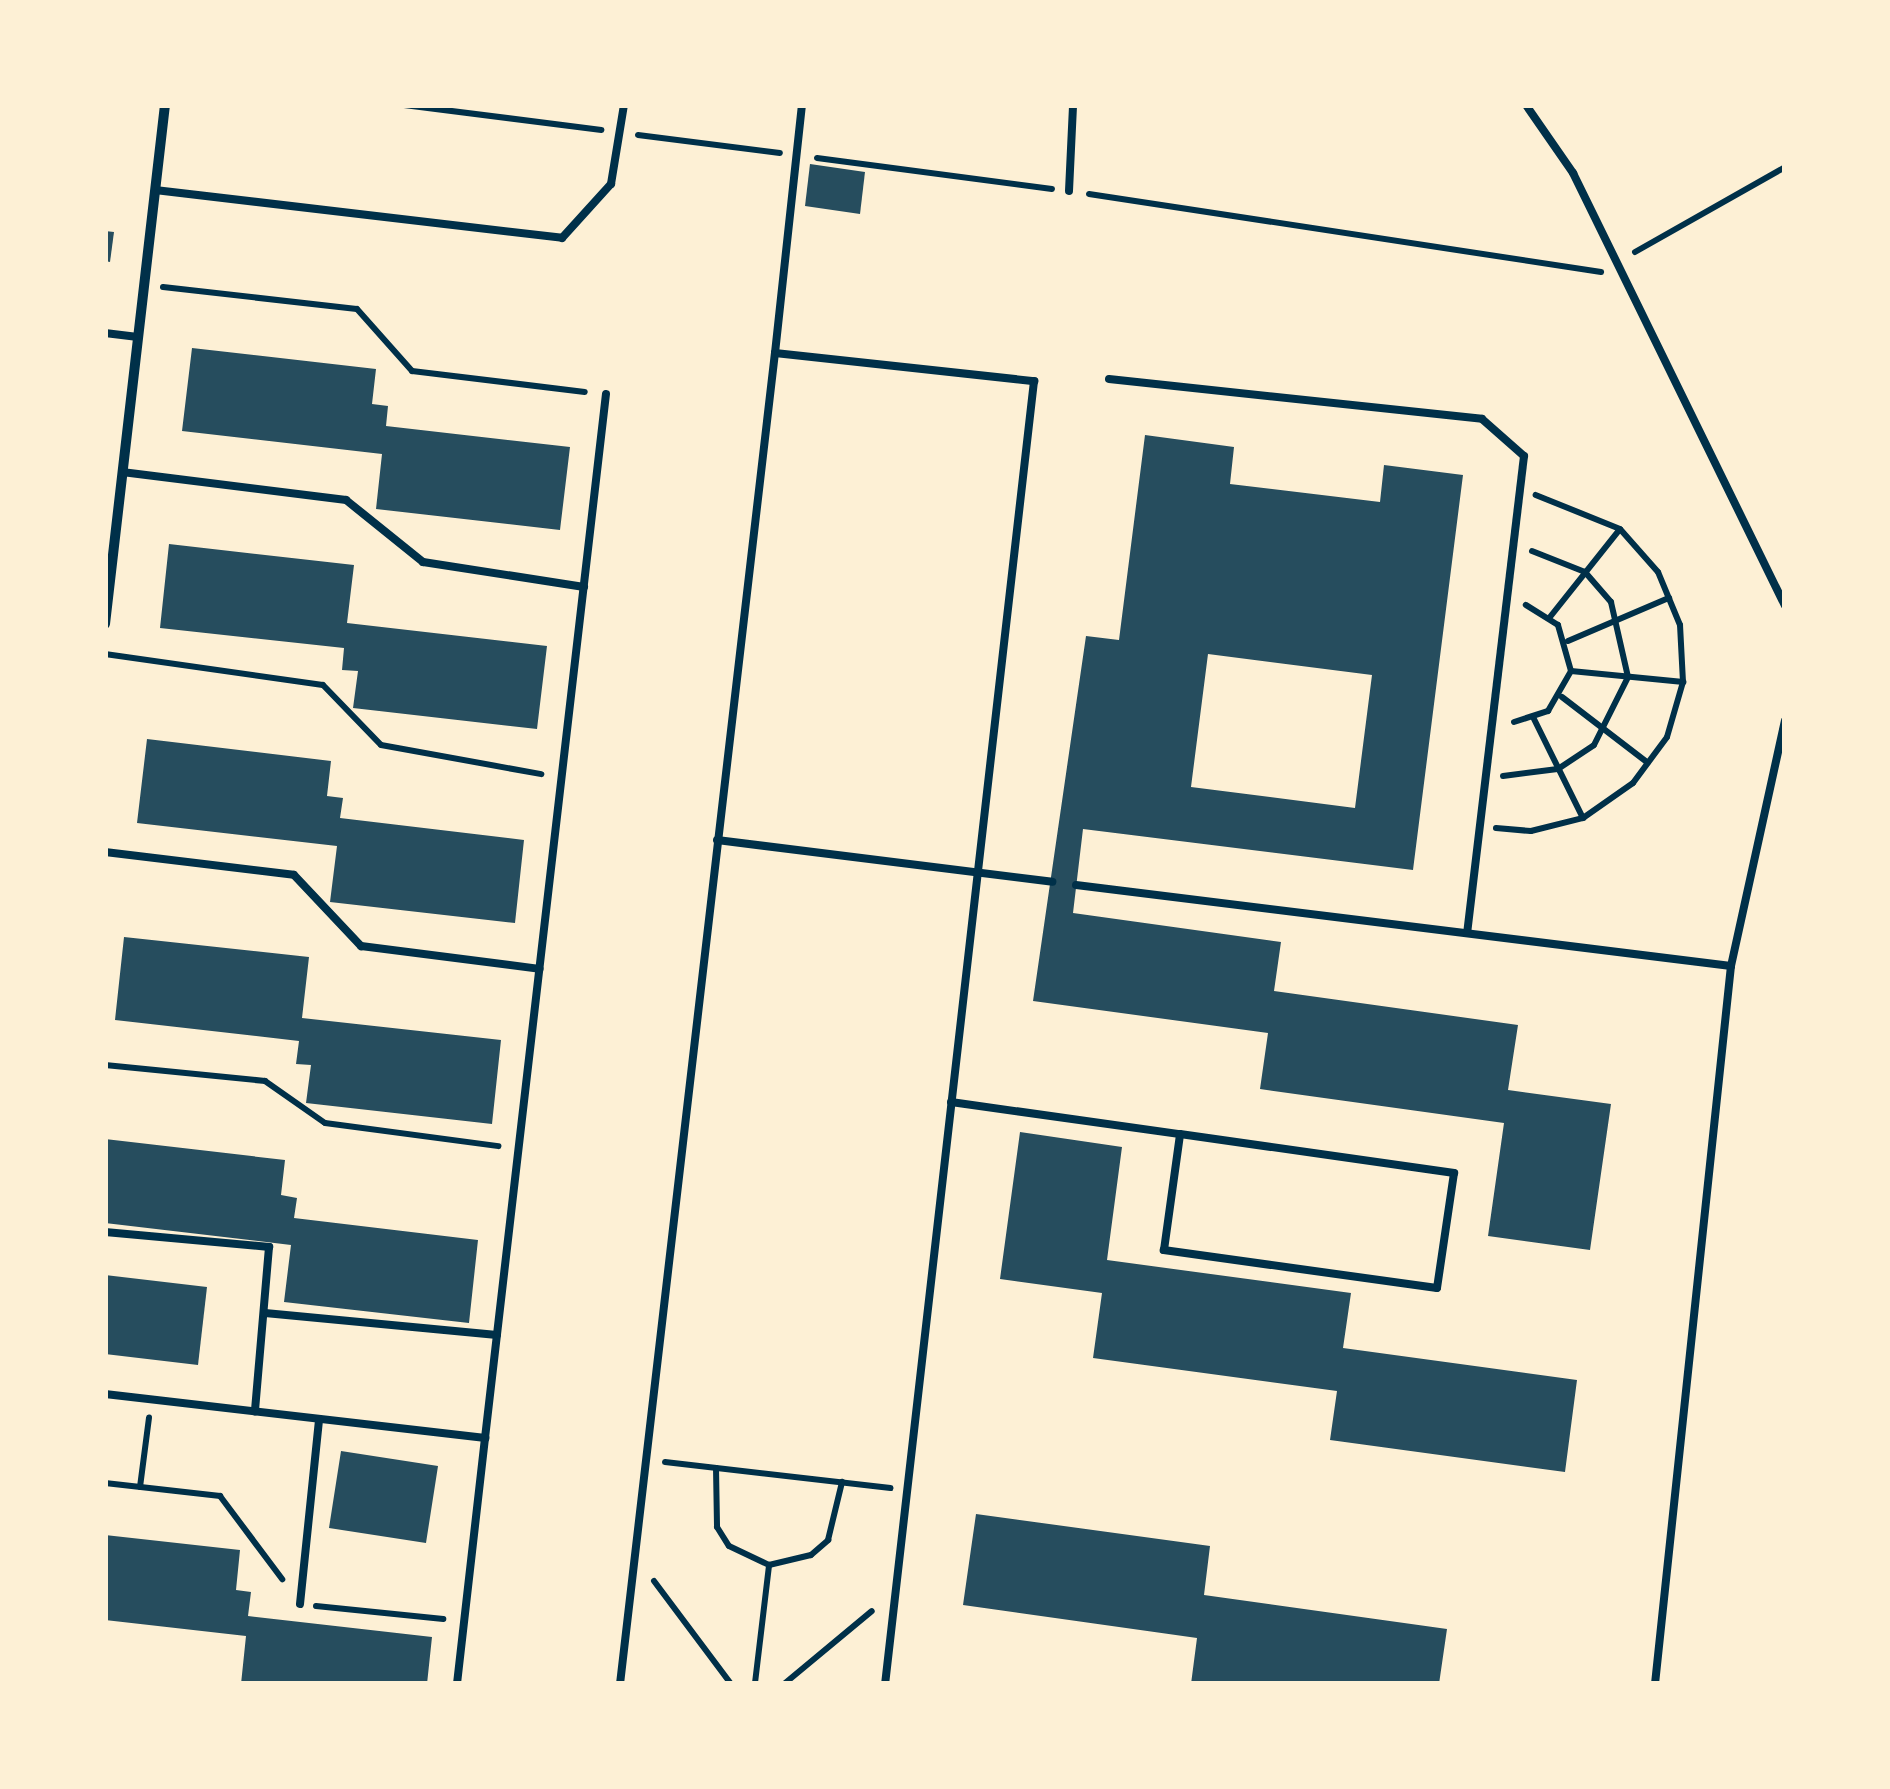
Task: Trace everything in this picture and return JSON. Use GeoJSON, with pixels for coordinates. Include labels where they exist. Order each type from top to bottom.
{"type":"FeatureCollection","features":[{"type":"Feature","properties":{"kind":"street"},"geometry":{"type":"LineString","coordinates":[[105,624],[165,105]]}},
{"type":"Feature","properties":{"kind":"lane"},"geometry":{"type":"LineString","coordinates":[[155,190],[562,238],[610,184],[624,105]]}},
{"type":"Feature","properties":{"kind":"lane"},"geometry":{"type":"LineString","coordinates":[[620,1684],[802,105]]}},
{"type":"Feature","properties":{"kind":"lane"},"geometry":{"type":"LineString","coordinates":[[1070,191],[1073,105]]}},
{"type":"Feature","properties":{"kind":"lane"},"geometry":{"type":"LineString","coordinates":[[1526,105],[1574,173],[1785,606]]}},
{"type":"Feature","properties":{"kind":"lane"},"geometry":{"type":"LineString","coordinates":[[105,333],[138,336]]}},
{"type":"Feature","properties":{"kind":"lane"},"geometry":{"type":"LineString","coordinates":[[775,353],[1034,381],[885,1684]]}},
{"type":"Feature","properties":{"kind":"lane"},"geometry":{"type":"LineString","coordinates":[[1109,379],[1482,419],[1524,456],[1468,933]]}},
{"type":"Feature","properties":{"kind":"lane"},"geometry":{"type":"LineString","coordinates":[[457,1684],[606,394]]}},
{"type":"Feature","properties":{"kind":"lane"},"geometry":{"type":"LineString","coordinates":[[122,472],[346,500],[423,562],[584,586]]}},
{"type":"Feature","properties":{"kind":"lane"},"geometry":{"type":"LineString","coordinates":[[1655,1684],[1731,966],[1785,721]]}},
{"type":"Feature","properties":{"kind":"lane"},"geometry":{"type":"LineString","coordinates":[[717,840],[1052,882]]}},
{"type":"Feature","properties":{"kind":"lane"},"geometry":{"type":"LineString","coordinates":[[105,852],[294,875],[361,946],[540,969]]}},
{"type":"Feature","properties":{"kind":"lane"},"geometry":{"type":"LineString","coordinates":[[1076,885],[1731,966]]}},
{"type":"Feature","properties":{"kind":"lane"},"geometry":{"type":"LineString","coordinates":[[952,1102],[1180,1134],[1454,1173],[1437,1288],[1164,1250],[1180,1134]]}},
{"type":"Feature","properties":{"kind":"lane"},"geometry":{"type":"LineString","coordinates":[[105,1232],[270,1247],[255,1411]]}},
{"type":"Feature","properties":{"kind":"lane"},"geometry":{"type":"LineString","coordinates":[[265,1314],[497,1335]]}},
{"type":"Feature","properties":{"kind":"lane"},"geometry":{"type":"LineString","coordinates":[[105,1394],[485,1438]]}},
{"type":"Feature","properties":{"kind":"lane"},"geometry":{"type":"LineString","coordinates":[[300,1604],[319,1418]]}},
{"type":"Feature","properties":{"kind":"path"},"geometry":{"type":"LineString","coordinates":[[404,105],[1070,191],[1601,272]]}},
{"type":"Feature","properties":{"kind":"path"},"geometry":{"type":"LineString","coordinates":[[1634,252],[1785,167]]}},
{"type":"Feature","properties":{"kind":"path"},"geometry":{"type":"LineString","coordinates":[[144,285],[356,309],[412,371],[606,394]]}},
{"type":"Feature","properties":{"kind":"path"},"geometry":{"type":"LineString","coordinates":[[1480,827],[1531,831],[1583,818],[1648,763],[1683,682],[1669,598],[1620,529],[1570,501],[1519,492]]}},
{"type":"Feature","properties":{"kind":"path"},"geometry":{"type":"LineString","coordinates":[[1550,617],[1620,529]]}},
{"type":"Feature","properties":{"kind":"path"},"geometry":{"type":"LineString","coordinates":[[1486,775],[1558,769],[1605,730],[1628,676],[1618,620],[1585,572],[1513,548]]}},
{"type":"Feature","properties":{"kind":"path"},"geometry":{"type":"LineString","coordinates":[[1568,641],[1669,598]]}},
{"type":"Feature","properties":{"kind":"path"},"geometry":{"type":"LineString","coordinates":[[1493,719],[1534,720],[1562,697],[1571,671],[1568,641],[1550,617],[1506,604]]}},
{"type":"Feature","properties":{"kind":"path"},"geometry":{"type":"LineString","coordinates":[[105,654],[323,685],[381,745],[562,778]]}},
{"type":"Feature","properties":{"kind":"path"},"geometry":{"type":"LineString","coordinates":[[1571,671],[1683,682]]}},
{"type":"Feature","properties":{"kind":"path"},"geometry":{"type":"LineString","coordinates":[[1562,697],[1648,763]]}},
{"type":"Feature","properties":{"kind":"path"},"geometry":{"type":"LineString","coordinates":[[1534,720],[1583,818]]}},
{"type":"Feature","properties":{"kind":"path"},"geometry":{"type":"LineString","coordinates":[[105,1065],[265,1081],[325,1123],[519,1148]]}},
{"type":"Feature","properties":{"kind":"path"},"geometry":{"type":"LineString","coordinates":[[140,1486],[152,1399]]}},
{"type":"Feature","properties":{"kind":"path"},"geometry":{"type":"LineString","coordinates":[[646,1460],[907,1490]]}},
{"type":"Feature","properties":{"kind":"path"},"geometry":{"type":"LineString","coordinates":[[716,1468],[717,1527],[729,1546],[768,1566],[812,1555],[828,1540],[842,1482]]}},
{"type":"Feature","properties":{"kind":"path"},"geometry":{"type":"LineString","coordinates":[[634,1556],[731,1684]]}},
{"type":"Feature","properties":{"kind":"path"},"geometry":{"type":"LineString","coordinates":[[748,1684],[756,1684],[768,1566]]}},
{"type":"Feature","properties":{"kind":"path"},"geometry":{"type":"LineString","coordinates":[[784,1684],[896,1592]]}},
{"type":"Feature","properties":{"kind":"building"},"geometry":{"type":"Polygon","coordinates":[[[810,164],[865,172],[860,214],[805,206],[810,164]]]}},
{"type":"Feature","properties":{"kind":"building"},"geometry":{"type":"Polygon","coordinates":[[[105,231],[114,232],[110,262],[105,261],[105,231]]]}},
{"type":"Feature","properties":{"kind":"building"},"geometry":{"type":"Polygon","coordinates":[[[192,348],[376,369],[372,404],[388,406],[386,426],[570,447],[560,530],[376,509],[382,454],[182,431],[192,348]]]}},
{"type":"Feature","properties":{"kind":"building"},"geometry":{"type":"Polygon","coordinates":[[[1145,435],[1234,447],[1230,484],[1380,502],[1384,465],[1463,475],[1413,870],[1083,829],[1073,913],[1281,942],[1274,991],[1518,1025],[1508,1090],[1611,1104],[1590,1250],[1488,1236],[1504,1123],[1260,1089],[1268,1033],[1033,1001],[1086,636],[1119,640],[1145,435]],[[1208,654],[1191,787],[1355,808],[1372,675],[1208,654]]]}},
{"type":"Feature","properties":{"kind":"building"},"geometry":{"type":"Polygon","coordinates":[[[169,544],[354,565],[347,623],[547,646],[537,729],[353,708],[358,671],[342,670],[344,648],[160,628],[169,544]]]}},
{"type":"Feature","properties":{"kind":"building"},"geometry":{"type":"Polygon","coordinates":[[[147,739],[331,761],[327,796],[343,798],[340,818],[524,840],[515,923],[330,902],[337,846],[137,823],[147,739]]]}},
{"type":"Feature","properties":{"kind":"building"},"geometry":{"type":"Polygon","coordinates":[[[124,937],[309,957],[302,1018],[501,1040],[492,1124],[306,1103],[311,1065],[296,1064],[299,1041],[115,1020],[124,937]]]}},
{"type":"Feature","properties":{"kind":"building"},"geometry":{"type":"Polygon","coordinates":[[[1020,1132],[1122,1147],[1107,1260],[1351,1293],[1343,1348],[1577,1380],[1565,1472],[1330,1440],[1337,1391],[1093,1358],[1102,1293],[1000,1279],[1020,1132]]]}},
{"type":"Feature","properties":{"kind":"building"},"geometry":{"type":"Polygon","coordinates":[[[105,1139],[285,1160],[281,1195],[297,1198],[294,1218],[478,1240],[469,1323],[284,1302],[291,1245],[105,1223],[105,1139]]]}},
{"type":"Feature","properties":{"kind":"building"},"geometry":{"type":"Polygon","coordinates":[[[105,1275],[207,1287],[198,1365],[105,1354],[105,1275]]]}},
{"type":"Feature","properties":{"kind":"building"},"geometry":{"type":"Polygon","coordinates":[[[341,1451],[438,1466],[426,1543],[329,1528],[341,1451]]]}},
{"type":"Feature","properties":{"kind":"building"},"geometry":{"type":"Polygon","coordinates":[[[976,1514],[1210,1546],[1204,1595],[1447,1629],[1439,1684],[1191,1684],[1197,1638],[963,1605],[976,1514]]]}},
{"type":"Feature","properties":{"kind":"building"},"geometry":{"type":"Polygon","coordinates":[[[105,1535],[240,1550],[236,1590],[251,1592],[248,1616],[432,1637],[427,1684],[241,1684],[246,1636],[105,1620],[105,1535]]]}}]}
